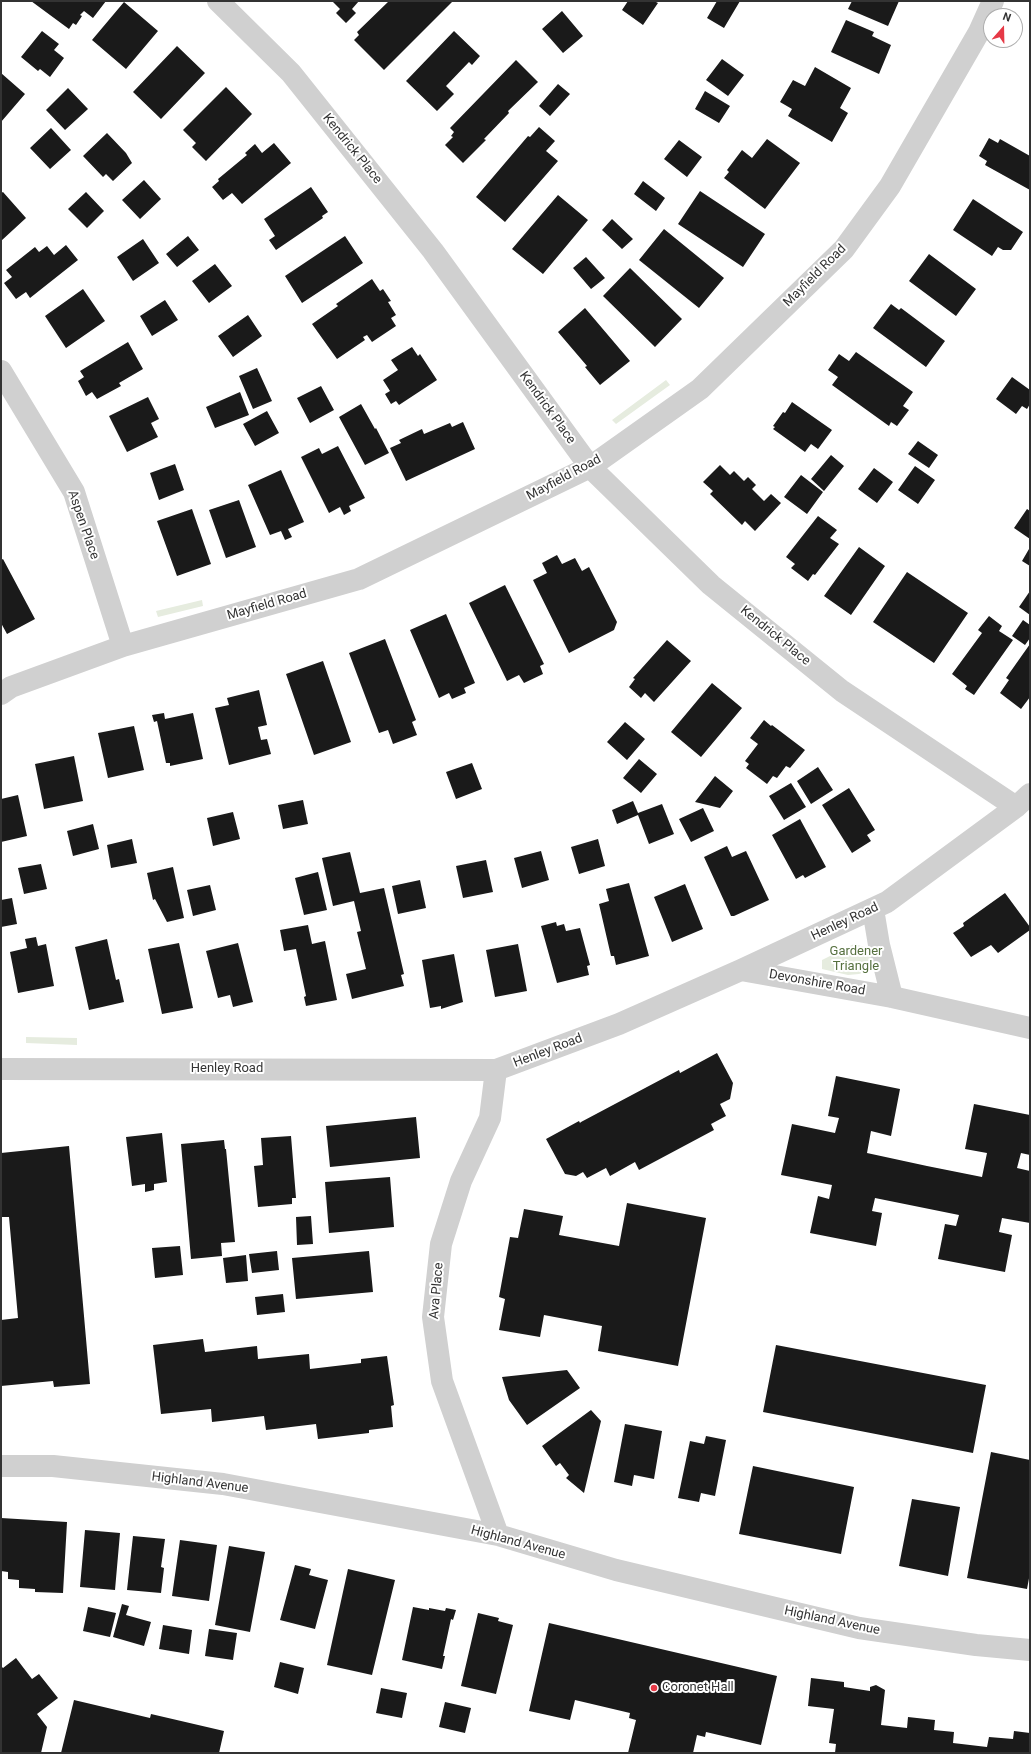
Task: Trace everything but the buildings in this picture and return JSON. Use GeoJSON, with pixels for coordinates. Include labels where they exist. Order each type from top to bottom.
{"type":"FeatureCollection","features":[{"type":"Feature","properties":{"kind":"street","name":"Kendrick Place"},"geometry":{"type":"LineString","coordinates":[[218,1],[292,73],[433,251],[590,467],[711,585],[842,691],[1023,800]]}},
{"type":"Feature","properties":{"kind":"street","name":"Mayfield Road"},"geometry":{"type":"LineString","coordinates":[[1,694],[10,687],[123,646],[359,579],[590,467],[700,389],[844,249],[890,186],[979,32],[993,1]]}},
{"type":"Feature","properties":{"kind":"street","name":"Aspen Place"},"geometry":{"type":"LineString","coordinates":[[1,371],[74,492],[123,646]]}},
{"type":"Feature","properties":{"kind":"street","name":"Henley Road"},"geometry":{"type":"LineString","coordinates":[[1,1069],[496,1070],[619,1024],[741,970],[887,902],[1023,800]]}},
{"type":"Feature","properties":{"kind":"street"},"geometry":{"type":"LineString","coordinates":[[873,909],[892,997]]}},
{"type":"Feature","properties":{"kind":"street","name":"Devonshire Road"},"geometry":{"type":"LineString","coordinates":[[741,970],[892,997],[1030,1028]]}},
{"type":"Feature","properties":{"kind":"street","name":"Ava Place"},"geometry":{"type":"LineString","coordinates":[[496,1070],[490,1118],[461,1181],[441,1244],[434,1316],[442,1381],[498,1535]]}},
{"type":"Feature","properties":{"kind":"street","name":"Highland Avenue"},"geometry":{"type":"LineString","coordinates":[[1,1466],[53,1466],[223,1484],[498,1535],[616,1570],[859,1628],[976,1645],[1030,1650]]}},
{"type":"Feature","properties":{"kind":"green space"},"geometry":{"type":"Polygon","coordinates":[[[666,380],[670,385],[616,424],[612,420],[666,380]]]}},
{"type":"Feature","properties":{"kind":"green space"},"geometry":{"type":"Polygon","coordinates":[[[202,600],[203,606],[158,617],[156,611],[202,600]]]}},
{"type":"Feature","properties":{"kind":"green space","name":"Gardener Triangle"},"geometry":{"type":"Polygon","coordinates":[[[854,944],[868,948],[872,966],[865,972],[848,975],[822,969],[822,960],[854,944]]]}},
{"type":"Feature","properties":{"kind":"green space"},"geometry":{"type":"Polygon","coordinates":[[[26,1037],[77,1038],[77,1045],[26,1043],[26,1037]]]}},
{"type":"Feature","properties":{"kind":"place","name":"Coronet Hall"},"geometry":{"type":"Point","coordinates":[654,1688]}}]}
